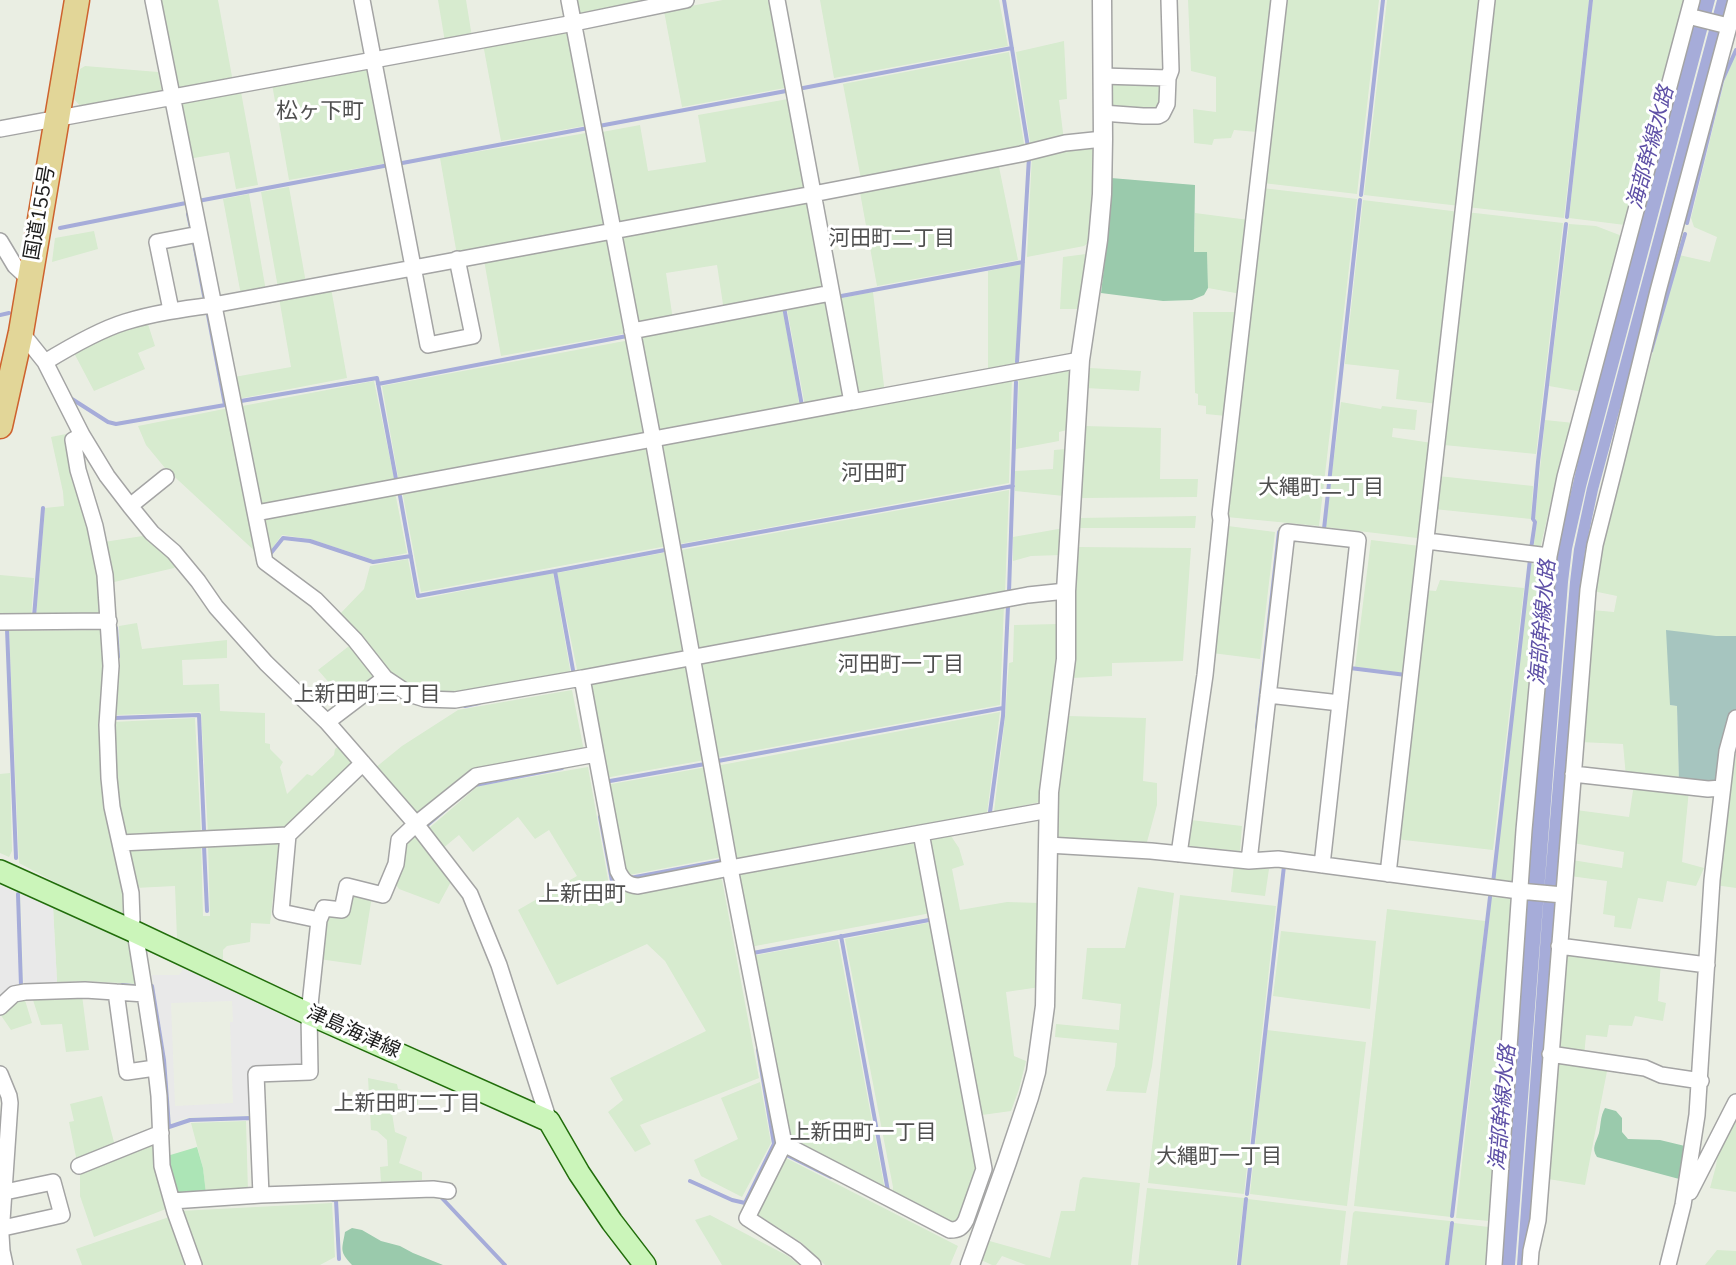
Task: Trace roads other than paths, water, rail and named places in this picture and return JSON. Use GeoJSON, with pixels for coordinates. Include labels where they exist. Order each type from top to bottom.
{"type":"FeatureCollection","features":[{"type":"Feature","properties":{"kind":"highway","name":"国道155号"},"geometry":{"type":"LineString","coordinates":[[0,426],[21,332],[77,0]]}},
{"type":"Feature","properties":{"kind":"main road","name":"津島海津線"},"geometry":{"type":"LineString","coordinates":[[0,871],[309,1014],[549,1121]]}},
{"type":"Feature","properties":{"kind":"main road"},"geometry":{"type":"LineString","coordinates":[[549,1121],[579,1173],[645,1265]]}},
{"type":"Feature","properties":{"kind":"street"},"geometry":{"type":"LineString","coordinates":[[153,0],[265,562],[316,600],[355,640],[385,678],[409,694],[425,699],[454,700],[1028,595],[1066,591]]}},
{"type":"Feature","properties":{"kind":"street"},"geometry":{"type":"LineString","coordinates":[[362,0],[428,345],[473,336],[457,259]]}},
{"type":"Feature","properties":{"kind":"street"},"geometry":{"type":"LineString","coordinates":[[569,0],[653,439],[730,868],[784,1144],[747,1218],[796,1250],[813,1265]]}},
{"type":"Feature","properties":{"kind":"street"},"geometry":{"type":"LineString","coordinates":[[0,129],[574,23],[686,0]]}},
{"type":"Feature","properties":{"kind":"street"},"geometry":{"type":"LineString","coordinates":[[777,0],[852,402]]}},
{"type":"Feature","properties":{"kind":"street"},"geometry":{"type":"LineString","coordinates":[[969,1265],[1007,1162],[1036,1072],[1045,1006],[1049,792],[1066,659],[1066,591],[1080,360],[1098,240],[1102,194],[1102,0]]}},
{"type":"Feature","properties":{"kind":"street"},"geometry":{"type":"LineString","coordinates":[[1102,113],[1143,116],[1162,114],[1167,104],[1168,78],[1171,70],[1169,0]]}},
{"type":"Feature","properties":{"kind":"street"},"geometry":{"type":"LineString","coordinates":[[1179,854],[1205,675],[1220,514],[1279,0]]}},
{"type":"Feature","properties":{"kind":"street"},"geometry":{"type":"LineString","coordinates":[[1388,874],[1488,0]]}},
{"type":"Feature","properties":{"kind":"street"},"geometry":{"type":"LineString","coordinates":[[1494,1265],[1520,891],[1549,556],[1565,477],[1691,16],[1692,0]]}},
{"type":"Feature","properties":{"kind":"street"},"geometry":{"type":"LineString","coordinates":[[1530,1265],[1538,1220],[1558,945],[1588,590],[1595,545],[1655,303],[1736,0]]}},
{"type":"Feature","properties":{"kind":"street"},"geometry":{"type":"LineString","coordinates":[[1691,16],[1729,29]]}},
{"type":"Feature","properties":{"kind":"street"},"geometry":{"type":"LineString","coordinates":[[1102,76],[1168,78]]}},
{"type":"Feature","properties":{"kind":"street"},"geometry":{"type":"LineString","coordinates":[[45,362],[70,346],[123,322],[171,310],[213,305],[813,194],[1021,154],[1065,143],[1103,139]]}},
{"type":"Feature","properties":{"kind":"street"},"geometry":{"type":"LineString","coordinates":[[171,310],[157,242],[199,234]]}},
{"type":"Feature","properties":{"kind":"street"},"geometry":{"type":"LineString","coordinates":[[0,241],[15,266],[29,279]]}},
{"type":"Feature","properties":{"kind":"street"},"geometry":{"type":"LineString","coordinates":[[632,331],[831,293]]}},
{"type":"Feature","properties":{"kind":"street"},"geometry":{"type":"LineString","coordinates":[[21,332],[45,362],[82,435],[107,476],[130,506],[152,533],[174,552],[198,580],[216,607],[266,663],[327,722],[363,763],[416,824],[470,894],[499,965],[549,1121]]}},
{"type":"Feature","properties":{"kind":"street"},"geometry":{"type":"LineString","coordinates":[[256,513],[1080,360]]}},
{"type":"Feature","properties":{"kind":"street"},"geometry":{"type":"LineString","coordinates":[[82,435],[73,440],[78,470],[95,526],[105,576],[109,621],[111,666],[107,725],[112,807],[131,893],[132,931],[145,994],[155,1068],[162,1166],[194,1265]]}},
{"type":"Feature","properties":{"kind":"street"},"geometry":{"type":"LineString","coordinates":[[130,506],[166,477]]}},
{"type":"Feature","properties":{"kind":"street"},"geometry":{"type":"LineString","coordinates":[[1249,861],[1287,532],[1358,540],[1322,865]]}},
{"type":"Feature","properties":{"kind":"street"},"geometry":{"type":"LineString","coordinates":[[1427,541],[1549,556]]}},
{"type":"Feature","properties":{"kind":"street"},"geometry":{"type":"LineString","coordinates":[[0,622],[109,621]]}},
{"type":"Feature","properties":{"kind":"street"},"geometry":{"type":"LineString","coordinates":[[327,722],[385,678]]}},
{"type":"Feature","properties":{"kind":"street"},"geometry":{"type":"LineString","coordinates":[[582,678],[618,871],[629,885],[638,886],[1049,810]]}},
{"type":"Feature","properties":{"kind":"street"},"geometry":{"type":"LineString","coordinates":[[1268,695],[1340,703]]}},
{"type":"Feature","properties":{"kind":"street"},"geometry":{"type":"LineString","coordinates":[[1668,1265],[1683,1205],[1697,1115],[1713,880],[1722,788],[1727,751],[1736,718]]}},
{"type":"Feature","properties":{"kind":"street"},"geometry":{"type":"LineString","coordinates":[[261,1195],[256,1074],[310,1072],[309,1014],[319,920],[324,908],[342,910],[346,886],[383,895],[396,864],[399,840],[476,776],[596,754]]}},
{"type":"Feature","properties":{"kind":"street"},"geometry":{"type":"LineString","coordinates":[[319,920],[281,912],[288,835],[363,763]]}},
{"type":"Feature","properties":{"kind":"street"},"geometry":{"type":"LineString","coordinates":[[1573,774],[1708,789],[1722,788]]}},
{"type":"Feature","properties":{"kind":"street"},"geometry":{"type":"LineString","coordinates":[[784,1144],[950,1230],[963,1227],[984,1169],[921,833]]}},
{"type":"Feature","properties":{"kind":"street"},"geometry":{"type":"LineString","coordinates":[[120,843],[288,835]]}},
{"type":"Feature","properties":{"kind":"street"},"geometry":{"type":"LineString","coordinates":[[1048,845],[1151,850],[1249,861],[1278,859],[1563,895]]}},
{"type":"Feature","properties":{"kind":"street"},"geometry":{"type":"LineString","coordinates":[[1558,945],[1707,965]]}},
{"type":"Feature","properties":{"kind":"street"},"geometry":{"type":"LineString","coordinates":[[0,1007],[15,994],[25,992],[85,990],[145,994]]}},
{"type":"Feature","properties":{"kind":"street"},"geometry":{"type":"LineString","coordinates":[[116,992],[127,1072],[155,1068]]}},
{"type":"Feature","properties":{"kind":"street"},"geometry":{"type":"LineString","coordinates":[[1550,1054],[1644,1068],[1661,1075],[1701,1081]]}},
{"type":"Feature","properties":{"kind":"street"},"geometry":{"type":"LineString","coordinates":[[0,1074],[9,1096],[3,1152],[5,1192],[2,1251],[5,1265]]}},
{"type":"Feature","properties":{"kind":"street"},"geometry":{"type":"LineString","coordinates":[[1683,1205],[1736,1102]]}},
{"type":"Feature","properties":{"kind":"street"},"geometry":{"type":"LineString","coordinates":[[79,1166],[161,1133]]}},
{"type":"Feature","properties":{"kind":"street"},"geometry":{"type":"LineString","coordinates":[[3,1228],[62,1215],[53,1182],[5,1192]]}},
{"type":"Feature","properties":{"kind":"street"},"geometry":{"type":"LineString","coordinates":[[172,1201],[261,1195],[433,1189],[448,1191]]}},
{"type":"Feature","properties":{"kind":"water"},"geometry":{"type":"Polygon","coordinates":[[[1700,0],[1715,0],[1586,487],[1572,549],[1515,1265],[1500,1265],[1527,890],[1558,548],[1585,431],[1700,0]]]}},
{"type":"Feature","properties":{"kind":"water"},"geometry":{"type":"Polygon","coordinates":[[[1717,0],[1730,0],[1598,490],[1585,552],[1529,1233],[1524,1265],[1517,1265],[1544,892],[1574,549],[1587,488],[1717,0]]]}},
{"type":"Feature","properties":{"kind":"waterway"},"geometry":{"type":"LineString","coordinates":[[1004,0],[1028,147]]}},
{"type":"Feature","properties":{"kind":"waterway"},"geometry":{"type":"LineString","coordinates":[[1361,195],[1383,0]]}},
{"type":"Feature","properties":{"kind":"waterway"},"geometry":{"type":"LineString","coordinates":[[1567,217],[1591,0]]}},
{"type":"Feature","properties":{"kind":"waterway"},"geometry":{"type":"LineString","coordinates":[[798,89],[1012,48]]}},
{"type":"Feature","properties":{"kind":"waterway"},"geometry":{"type":"LineString","coordinates":[[1687,223],[1722,81],[1736,50]]}},
{"type":"Feature","properties":{"kind":"waterway"},"geometry":{"type":"LineString","coordinates":[[599,126],[786,91]]}},
{"type":"Feature","properties":{"kind":"waterway"},"geometry":{"type":"LineString","coordinates":[[397,164],[588,128]]}},
{"type":"Feature","properties":{"kind":"waterway"},"geometry":{"type":"LineString","coordinates":[[1017,362],[1029,157]]}},
{"type":"Feature","properties":{"kind":"waterway"},"geometry":{"type":"LineString","coordinates":[[198,201],[389,165]]}},
{"type":"Feature","properties":{"kind":"waterway"},"geometry":{"type":"LineString","coordinates":[[1324,529],[1360,200]]}},
{"type":"Feature","properties":{"kind":"waterway"},"geometry":{"type":"LineString","coordinates":[[60,228],[186,203]]}},
{"type":"Feature","properties":{"kind":"waterway"},"geometry":{"type":"LineString","coordinates":[[188,214],[191,228]]}},
{"type":"Feature","properties":{"kind":"waterway"},"geometry":{"type":"LineString","coordinates":[[1531,549],[1535,522],[1533,519],[1538,462],[1566,224]]}},
{"type":"Feature","properties":{"kind":"waterway"},"geometry":{"type":"LineString","coordinates":[[1651,351],[1685,234]]}},
{"type":"Feature","properties":{"kind":"waterway"},"geometry":{"type":"LineString","coordinates":[[194,243],[205,301]]}},
{"type":"Feature","properties":{"kind":"waterway"},"geometry":{"type":"LineString","coordinates":[[836,297],[1023,262]]}},
{"type":"Feature","properties":{"kind":"waterway"},"geometry":{"type":"LineString","coordinates":[[784,307],[802,406]]}},
{"type":"Feature","properties":{"kind":"waterway"},"geometry":{"type":"LineString","coordinates":[[0,315],[9,313]]}},
{"type":"Feature","properties":{"kind":"waterway"},"geometry":{"type":"LineString","coordinates":[[72,399],[108,422],[116,424],[225,405],[208,315]]}},
{"type":"Feature","properties":{"kind":"waterway"},"geometry":{"type":"LineString","coordinates":[[378,384],[627,336]]}},
{"type":"Feature","properties":{"kind":"waterway"},"geometry":{"type":"LineString","coordinates":[[241,401],[377,378],[396,479]]}},
{"type":"Feature","properties":{"kind":"waterway"},"geometry":{"type":"LineString","coordinates":[[1009,592],[1016,382]]}},
{"type":"Feature","properties":{"kind":"waterway"},"geometry":{"type":"LineString","coordinates":[[678,547],[1013,486]]}},
{"type":"Feature","properties":{"kind":"waterway"},"geometry":{"type":"LineString","coordinates":[[400,496],[418,596],[555,571],[573,670]]}},
{"type":"Feature","properties":{"kind":"waterway"},"geometry":{"type":"LineString","coordinates":[[34,617],[43,508]]}},
{"type":"Feature","properties":{"kind":"waterway"},"geometry":{"type":"LineString","coordinates":[[1257,728],[1279,532]]}},
{"type":"Feature","properties":{"kind":"waterway"},"geometry":{"type":"LineString","coordinates":[[271,553],[283,538],[310,541],[373,562],[411,556]]}},
{"type":"Feature","properties":{"kind":"waterway"},"geometry":{"type":"LineString","coordinates":[[555,571],[665,550]]}},
{"type":"Feature","properties":{"kind":"waterway","name":"海部幹線水路"},"geometry":{"type":"LineString","coordinates":[[1493,883],[1530,559]]}},
{"type":"Feature","properties":{"kind":"waterway"},"geometry":{"type":"LineString","coordinates":[[990,812],[1003,716],[1008,606]]}},
{"type":"Feature","properties":{"kind":"waterway"},"geometry":{"type":"LineString","coordinates":[[116,628],[118,657]]}},
{"type":"Feature","properties":{"kind":"waterway"},"geometry":{"type":"LineString","coordinates":[[7,629],[16,858]]}},
{"type":"Feature","properties":{"kind":"waterway"},"geometry":{"type":"LineString","coordinates":[[1350,668],[1406,675]]}},
{"type":"Feature","properties":{"kind":"waterway"},"geometry":{"type":"LineString","coordinates":[[465,706],[479,703]]}},
{"type":"Feature","properties":{"kind":"waterway"},"geometry":{"type":"LineString","coordinates":[[718,761],[1003,708]]}},
{"type":"Feature","properties":{"kind":"waterway"},"geometry":{"type":"LineString","coordinates":[[114,716],[114,718],[199,715],[204,830]]}},
{"type":"Feature","properties":{"kind":"waterway"},"geometry":{"type":"LineString","coordinates":[[610,781],[705,764]]}},
{"type":"Feature","properties":{"kind":"waterway"},"geometry":{"type":"LineString","coordinates":[[475,785],[562,768]]}},
{"type":"Feature","properties":{"kind":"waterway"},"geometry":{"type":"LineString","coordinates":[[426,826],[446,809]]}},
{"type":"Feature","properties":{"kind":"waterway"},"geometry":{"type":"LineString","coordinates":[[600,817],[612,881]]}},
{"type":"Feature","properties":{"kind":"waterway"},"geometry":{"type":"LineString","coordinates":[[204,846],[207,911]]}},
{"type":"Feature","properties":{"kind":"waterway"},"geometry":{"type":"LineString","coordinates":[[630,878],[721,861]]}},
{"type":"Feature","properties":{"kind":"waterway"},"geometry":{"type":"LineString","coordinates":[[1247,1194],[1284,866],[1286,866]]}},
{"type":"Feature","properties":{"kind":"waterway"},"geometry":{"type":"LineString","coordinates":[[18,894],[21,986],[25,986]]}},
{"type":"Feature","properties":{"kind":"waterway"},"geometry":{"type":"LineString","coordinates":[[1452,1216],[1490,897]]}},
{"type":"Feature","properties":{"kind":"waterway"},"geometry":{"type":"LineString","coordinates":[[753,953],[929,920]]}},
{"type":"Feature","properties":{"kind":"waterway"},"geometry":{"type":"LineString","coordinates":[[841,936],[888,1191]]}},
{"type":"Feature","properties":{"kind":"waterway"},"geometry":{"type":"LineString","coordinates":[[122,985],[133,986]]}},
{"type":"Feature","properties":{"kind":"waterway"},"geometry":{"type":"LineString","coordinates":[[152,986],[164,1060],[169,1127],[190,1120],[251,1118],[251,1121]]}},
{"type":"Feature","properties":{"kind":"waterway"},"geometry":{"type":"LineString","coordinates":[[690,1181],[732,1200],[745,1203],[774,1144],[758,1050]]}},
{"type":"Feature","properties":{"kind":"waterway"},"geometry":{"type":"LineString","coordinates":[[787,1155],[831,1177]]}},
{"type":"Feature","properties":{"kind":"waterway"},"geometry":{"type":"LineString","coordinates":[[440,1196],[505,1265]]}},
{"type":"Feature","properties":{"kind":"waterway"},"geometry":{"type":"LineString","coordinates":[[1239,1265],[1246,1199]]}},
{"type":"Feature","properties":{"kind":"waterway"},"geometry":{"type":"LineString","coordinates":[[333,1200],[336,1200],[339,1259]]}},
{"type":"Feature","properties":{"kind":"waterway"},"geometry":{"type":"LineString","coordinates":[[1447,1265],[1452,1223]]}},
{"type":"Feature","properties":{"kind":"district","name":"松ヶ下町"},"geometry":{"type":"Point","coordinates":[320,113]}},
{"type":"Feature","properties":{"kind":"district","name":"河田町二丁目"},"geometry":{"type":"Point","coordinates":[892,240]}},
{"type":"Feature","properties":{"kind":"district","name":"河田町"},"geometry":{"type":"Point","coordinates":[874,475]}},
{"type":"Feature","properties":{"kind":"district","name":"大縄町二丁目"},"geometry":{"type":"Point","coordinates":[1321,489]}},
{"type":"Feature","properties":{"kind":"district","name":"河田町一丁目"},"geometry":{"type":"Point","coordinates":[901,666]}},
{"type":"Feature","properties":{"kind":"district","name":"上新田町三丁目"},"geometry":{"type":"Point","coordinates":[367,696]}},
{"type":"Feature","properties":{"kind":"district","name":"上新田町"},"geometry":{"type":"Point","coordinates":[582,896]}},
{"type":"Feature","properties":{"kind":"district","name":"上新田町二丁目"},"geometry":{"type":"Point","coordinates":[407,1105]}},
{"type":"Feature","properties":{"kind":"district","name":"上新田町一丁目"},"geometry":{"type":"Point","coordinates":[863,1134]}},
{"type":"Feature","properties":{"kind":"district","name":"大縄町一丁目"},"geometry":{"type":"Point","coordinates":[1219,1158]}}]}
